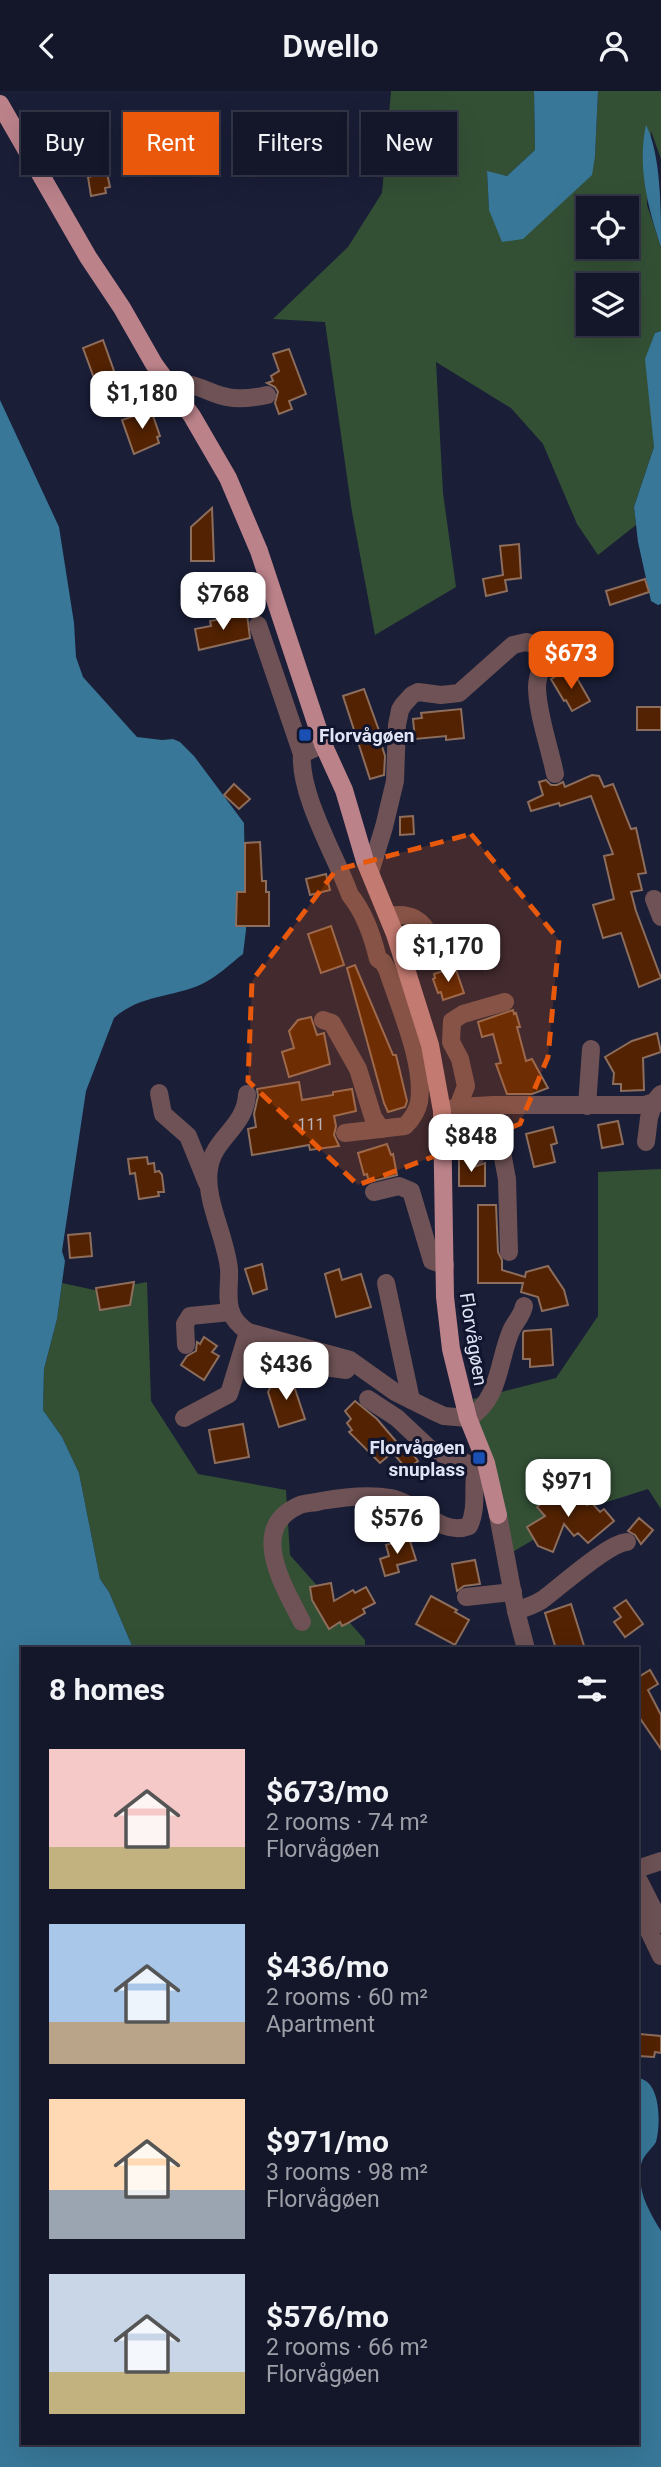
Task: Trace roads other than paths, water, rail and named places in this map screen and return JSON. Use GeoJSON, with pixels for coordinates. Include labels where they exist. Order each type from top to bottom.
{"type":"FeatureCollection","features":[{"type":"Feature","properties":{"kind":"main road","name":"Florvågøen"},"geometry":{"type":"LineString","coordinates":[[0,104],[88,257],[122,308],[154,364],[173,387],[207,439],[243,510],[323,744],[344,790],[370,872],[408,971],[450,1109],[445,1297],[451,1349],[481,1465],[498,1515]]}},
{"type":"Feature","properties":{"kind":"street"},"geometry":{"type":"LineString","coordinates":[[173,387],[194,384],[223,397],[237,399],[267,395]]}},
{"type":"Feature","properties":{"kind":"street"},"geometry":{"type":"LineString","coordinates":[[258,625],[302,754],[302,769],[321,825],[350,895],[373,941],[378,959],[387,969],[412,1045],[419,1085],[416,1110],[405,1126],[345,1133]]}},
{"type":"Feature","properties":{"kind":"street"},"geometry":{"type":"LineString","coordinates":[[370,872],[395,781],[400,710],[412,695],[418,692],[441,695],[458,693],[513,645],[526,642],[537,645],[542,654],[538,698],[555,774]]}},
{"type":"Feature","properties":{"kind":"street"},"geometry":{"type":"LineString","coordinates":[[302,754],[323,744]]}},
{"type":"Feature","properties":{"kind":"street"},"geometry":{"type":"LineString","coordinates":[[654,899],[661,917]]}},
{"type":"Feature","properties":{"kind":"street"},"geometry":{"type":"LineString","coordinates":[[388,916],[411,915],[421,921],[432,939]]}},
{"type":"Feature","properties":{"kind":"street"},"geometry":{"type":"LineString","coordinates":[[450,1109],[466,1086],[460,1059],[451,1042],[452,1021],[463,1014],[505,1002]]}},
{"type":"Feature","properties":{"kind":"street"},"geometry":{"type":"LineString","coordinates":[[323,1020],[332,1023],[358,1069],[373,1117],[380,1129]]}},
{"type":"Feature","properties":{"kind":"street"},"geometry":{"type":"LineString","coordinates":[[587,1106],[591,1049]]}},
{"type":"Feature","properties":{"kind":"street"},"geometry":{"type":"LineString","coordinates":[[159,1093],[163,1114],[188,1136],[208,1186],[228,1266],[231,1312],[248,1332],[349,1360],[411,1400],[444,1416],[468,1418],[489,1398],[498,1380],[511,1331],[524,1306]]}},
{"type":"Feature","properties":{"kind":"street"},"geometry":{"type":"LineString","coordinates":[[208,1186],[212,1159],[221,1142],[240,1120],[247,1106],[247,1094]]}},
{"type":"Feature","properties":{"kind":"street"},"geometry":{"type":"LineString","coordinates":[[450,1109],[487,1105],[644,1105],[659,1100]]}},
{"type":"Feature","properties":{"kind":"street"},"geometry":{"type":"LineString","coordinates":[[646,1142],[649,1118],[659,1100]]}},
{"type":"Feature","properties":{"kind":"street"},"geometry":{"type":"LineString","coordinates":[[476,1156],[487,1105]]}},
{"type":"Feature","properties":{"kind":"street"},"geometry":{"type":"LineString","coordinates":[[487,1105],[507,1179],[509,1252]]}},
{"type":"Feature","properties":{"kind":"street"},"geometry":{"type":"LineString","coordinates":[[373,1192],[399,1186],[411,1191],[432,1261],[445,1265]]}},
{"type":"Feature","properties":{"kind":"street"},"geometry":{"type":"LineString","coordinates":[[386,1283],[411,1400]]}},
{"type":"Feature","properties":{"kind":"street"},"geometry":{"type":"LineString","coordinates":[[186,1345],[185,1324],[190,1316],[231,1312]]}},
{"type":"Feature","properties":{"kind":"street"},"geometry":{"type":"LineString","coordinates":[[184,1418],[229,1394],[248,1332]]}},
{"type":"Feature","properties":{"kind":"street"},"geometry":{"type":"LineString","coordinates":[[278,1365],[335,1367],[373,1376]]}},
{"type":"Feature","properties":{"kind":"street"},"geometry":{"type":"LineString","coordinates":[[368,1399],[397,1418],[430,1448],[481,1465]]}},
{"type":"Feature","properties":{"kind":"street","name":"Florvågøen"},"geometry":{"type":"LineString","coordinates":[[302,1622],[282,1584],[272,1547],[276,1524],[286,1514],[300,1506],[332,1499],[382,1497],[393,1498],[444,1525],[460,1529],[469,1526],[473,1517],[472,1483],[481,1465]]}},
{"type":"Feature","properties":{"kind":"street","name":"Florvågøen"},"geometry":{"type":"LineString","coordinates":[[498,1515],[521,1644]]}},
{"type":"Feature","properties":{"kind":"street"},"geometry":{"type":"LineString","coordinates":[[516,1611],[541,1600],[599,1556],[622,1542],[627,1542]]}},
{"type":"Feature","properties":{"kind":"street"},"geometry":{"type":"LineString","coordinates":[[466,1597],[513,1592]]}},
{"type":"Feature","properties":{"kind":"street"},"geometry":{"type":"LineString","coordinates":[[639,1867],[661,1861]]}},
{"type":"Feature","properties":{"kind":"street"},"geometry":{"type":"LineString","coordinates":[[639,1886],[648,1928]]}},
{"type":"Feature","properties":{"kind":"street"},"geometry":{"type":"LineString","coordinates":[[639,1910],[661,1956]]}},
{"type":"Feature","properties":{"kind":"water"},"geometry":{"type":"Polygon","coordinates":[[[534,91],[598,91],[592,175],[523,239],[502,242],[489,210],[487,171],[507,176],[535,150],[534,91]]]}},
{"type":"Feature","properties":{"kind":"water"},"geometry":{"type":"Polygon","coordinates":[[[646,125],[655,151],[657,167],[661,247],[643,172],[646,125]]]}},
{"type":"Feature","properties":{"kind":"water"},"geometry":{"type":"Polygon","coordinates":[[[661,331],[661,604],[658,605],[651,601],[638,542],[634,507],[654,447],[645,359],[655,333],[661,331]]]}},
{"type":"Feature","properties":{"kind":"water"},"geometry":{"type":"Polygon","coordinates":[[[0,400],[59,527],[74,623],[76,657],[83,677],[137,737],[173,739],[180,742],[194,756],[244,823],[246,930],[243,954],[213,978],[191,988],[146,1000],[114,1018],[86,1091],[62,1251],[65,1261],[57,1319],[44,1369],[43,1410],[62,1437],[79,1473],[100,1579],[109,1592],[133,1647],[21,1647],[21,2445],[639,2445],[639,2078],[651,2086],[659,2114],[656,2142],[643,2158],[640,2175],[645,2200],[661,2231],[661,2467],[0,2467],[0,400]]]}},
{"type":"Feature","properties":{"kind":"place","name":"Florvågøen"},"geometry":{"type":"Point","coordinates":[305,735]}},
{"type":"Feature","properties":{"kind":"place","name":"Florvågøen snuplass"},"geometry":{"type":"Point","coordinates":[479,1458]}}]}
